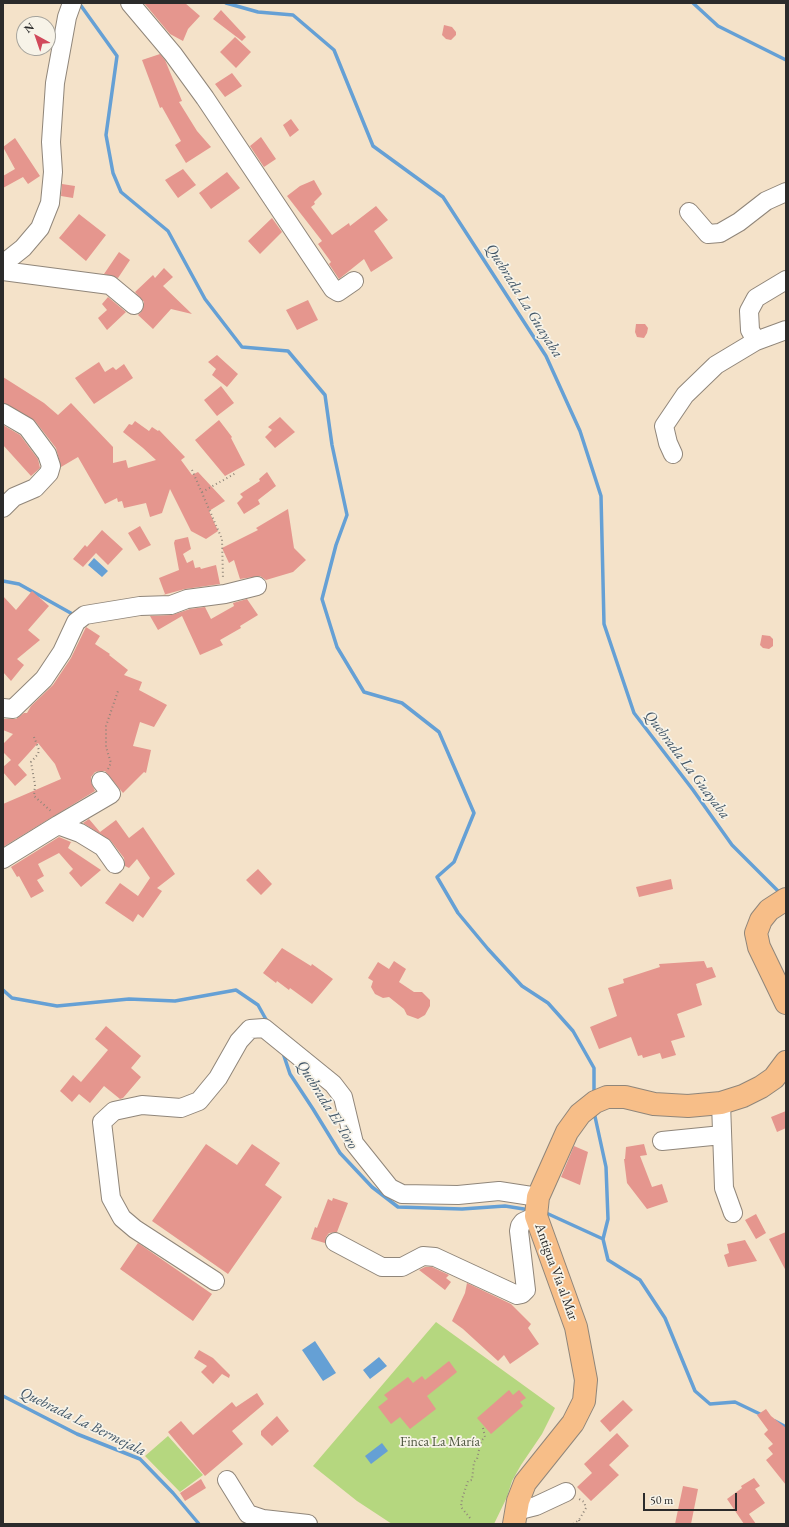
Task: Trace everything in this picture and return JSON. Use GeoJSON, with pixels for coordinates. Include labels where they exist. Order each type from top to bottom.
{"type":"FeatureCollection","features":[{"type":"Feature","properties":{"kind":"main road"},"geometry":{"type":"LineString","coordinates":[[786,899],[769,910],[761,920],[756,933],[759,947],[786,1003]]}},
{"type":"Feature","properties":{"kind":"main road"},"geometry":{"type":"LineString","coordinates":[[537,1207],[567,1132],[580,1114],[595,1102],[607,1097],[625,1097],[654,1104],[688,1106],[722,1103],[744,1096],[761,1087],[774,1078],[786,1062]]}},
{"type":"Feature","properties":{"kind":"main road","name":"Antigua Vía al Mar"},"geometry":{"type":"LineString","coordinates":[[515,1518],[525,1483],[573,1423],[584,1401],[586,1380],[576,1327],[537,1207]]}},
{"type":"Feature","properties":{"kind":"street"},"geometry":{"type":"LineString","coordinates":[[3,264],[23,248],[40,228],[50,203],[53,172],[51,142],[55,83],[67,17],[72,3]]}},
{"type":"Feature","properties":{"kind":"street"},"geometry":{"type":"LineString","coordinates":[[130,3],[173,54],[205,98],[333,290],[338,292],[354,281]]}},
{"type":"Feature","properties":{"kind":"street"},"geometry":{"type":"LineString","coordinates":[[689,212],[708,234],[720,233],[739,222],[766,201],[786,192]]}},
{"type":"Feature","properties":{"kind":"street"},"geometry":{"type":"LineString","coordinates":[[3,271],[110,285],[134,305]]}},
{"type":"Feature","properties":{"kind":"street"},"geometry":{"type":"LineString","coordinates":[[756,341],[750,330],[749,311],[756,298],[786,280]]}},
{"type":"Feature","properties":{"kind":"street"},"geometry":{"type":"LineString","coordinates":[[673,454],[668,443],[664,426],[684,395],[716,365],[756,341],[786,330]]}},
{"type":"Feature","properties":{"kind":"street"},"geometry":{"type":"LineString","coordinates":[[3,413],[27,426],[48,454],[50,466],[49,473],[35,488],[14,497],[3,508]]}},
{"type":"Feature","properties":{"kind":"street"},"geometry":{"type":"LineString","coordinates":[[3,708],[13,709],[44,679],[62,652],[76,622],[80,617],[140,606],[171,605],[187,599],[226,594],[257,586]]}},
{"type":"Feature","properties":{"kind":"street"},"geometry":{"type":"LineString","coordinates":[[3,859],[111,794],[101,781]]}},
{"type":"Feature","properties":{"kind":"street"},"geometry":{"type":"LineString","coordinates":[[58,825],[80,833],[103,847],[115,864]]}},
{"type":"Feature","properties":{"kind":"street"},"geometry":{"type":"LineString","coordinates":[[215,1280],[136,1229],[122,1218],[111,1198],[102,1122],[114,1111],[142,1105],[181,1108],[199,1101],[218,1078],[239,1041],[250,1029],[264,1028],[333,1084],[343,1097],[354,1143],[390,1188],[402,1194],[458,1194],[499,1191],[537,1207],[520,1226],[519,1231],[526,1290],[522,1294],[517,1295],[435,1257],[423,1256],[402,1268],[382,1267],[335,1242]]}},
{"type":"Feature","properties":{"kind":"street"},"geometry":{"type":"LineString","coordinates":[[722,1103],[724,1188],[733,1213]]}},
{"type":"Feature","properties":{"kind":"street"},"geometry":{"type":"LineString","coordinates":[[662,1142],[722,1135]]}},
{"type":"Feature","properties":{"kind":"street"},"geometry":{"type":"LineString","coordinates":[[226,1480],[248,1514],[263,1519],[308,1524]]}},
{"type":"Feature","properties":{"kind":"street"},"geometry":{"type":"LineString","coordinates":[[515,1518],[566,1492]]}},
{"type":"Feature","properties":{"kind":"path"},"geometry":{"type":"LineString","coordinates":[[192,470],[222,540],[222,573],[226,594]]}},
{"type":"Feature","properties":{"kind":"path"},"geometry":{"type":"LineString","coordinates":[[202,492],[236,473]]}},
{"type":"Feature","properties":{"kind":"path"},"geometry":{"type":"LineString","coordinates":[[101,781],[100,777],[111,765],[105,738],[106,726],[118,691]]}},
{"type":"Feature","properties":{"kind":"path"},"geometry":{"type":"LineString","coordinates":[[34,737],[39,750],[38,754],[31,762],[35,784],[34,796],[50,808],[59,822],[58,825]]}},
{"type":"Feature","properties":{"kind":"path"},"geometry":{"type":"LineString","coordinates":[[470,1518],[461,1507],[462,1499],[468,1482],[472,1480],[474,1462],[477,1459],[481,1441],[485,1437],[483,1428]]}},
{"type":"Feature","properties":{"kind":"path"},"geometry":{"type":"LineString","coordinates":[[566,1492],[572,1493],[585,1505],[584,1512],[573,1524]]}},
{"type":"Feature","properties":{"kind":"path"},"geometry":{"type":"LineString","coordinates":[[578,1520],[580,1524]]}},
{"type":"Feature","properties":{"kind":"green space","name":"Finca La María"},"geometry":{"type":"Polygon","coordinates":[[[436,1322],[555,1408],[542,1434],[512,1481],[507,1497],[494,1524],[392,1524],[357,1501],[313,1466],[436,1322]]]}},
{"type":"Feature","properties":{"kind":"green space"},"geometry":{"type":"Polygon","coordinates":[[[168,1436],[203,1475],[180,1492],[145,1456],[168,1436]]]}},
{"type":"Feature","properties":{"kind":"water"},"geometry":{"type":"Polygon","coordinates":[[[94,558],[108,571],[102,577],[88,565],[94,558]]]}},
{"type":"Feature","properties":{"kind":"water"},"geometry":{"type":"Polygon","coordinates":[[[315,1341],[336,1373],[323,1381],[302,1350],[315,1341]]]}},
{"type":"Feature","properties":{"kind":"water"},"geometry":{"type":"Polygon","coordinates":[[[379,1357],[387,1366],[370,1379],[363,1370],[379,1357]]]}},
{"type":"Feature","properties":{"kind":"water"},"geometry":{"type":"Polygon","coordinates":[[[382,1443],[388,1451],[371,1464],[365,1456],[382,1443]]]}},
{"type":"Feature","properties":{"kind":"building"},"geometry":{"type":"Polygon","coordinates":[[[144,3],[185,3],[200,16],[188,29],[183,41],[170,34],[144,3]]]}},
{"type":"Feature","properties":{"kind":"building"},"geometry":{"type":"Polygon","coordinates":[[[221,10],[246,37],[242,41],[213,19],[221,10]]]}},
{"type":"Feature","properties":{"kind":"building"},"geometry":{"type":"Polygon","coordinates":[[[444,25],[452,27],[456,32],[456,35],[451,40],[446,39],[442,35],[444,25]]]}},
{"type":"Feature","properties":{"kind":"building"},"geometry":{"type":"Polygon","coordinates":[[[235,37],[251,52],[236,68],[220,52],[235,37]]]}},
{"type":"Feature","properties":{"kind":"building"},"geometry":{"type":"Polygon","coordinates":[[[160,54],[165,60],[182,101],[179,102],[197,131],[211,147],[186,163],[175,145],[181,141],[162,107],[160,108],[142,60],[160,54]]]}},
{"type":"Feature","properties":{"kind":"building"},"geometry":{"type":"Polygon","coordinates":[[[232,73],[242,86],[225,97],[215,84],[232,73]]]}},
{"type":"Feature","properties":{"kind":"building"},"geometry":{"type":"Polygon","coordinates":[[[291,119],[299,130],[290,137],[283,125],[291,119]]]}},
{"type":"Feature","properties":{"kind":"building"},"geometry":{"type":"Polygon","coordinates":[[[261,137],[276,159],[264,167],[250,146],[261,137]]]}},
{"type":"Feature","properties":{"kind":"building"},"geometry":{"type":"Polygon","coordinates":[[[15,138],[40,176],[28,184],[23,177],[3,188],[3,176],[15,169],[3,147],[15,138]]]}},
{"type":"Feature","properties":{"kind":"building"},"geometry":{"type":"Polygon","coordinates":[[[183,169],[196,185],[178,198],[165,180],[183,169]]]}},
{"type":"Feature","properties":{"kind":"building"},"geometry":{"type":"Polygon","coordinates":[[[227,172],[240,188],[211,209],[199,193],[227,172]]]}},
{"type":"Feature","properties":{"kind":"building"},"geometry":{"type":"Polygon","coordinates":[[[314,180],[322,194],[311,207],[332,235],[349,223],[350,226],[376,206],[388,220],[374,231],[393,258],[371,272],[364,259],[339,279],[329,264],[331,262],[318,244],[322,241],[287,196],[300,186],[314,180]]]}},
{"type":"Feature","properties":{"kind":"building"},"geometry":{"type":"Polygon","coordinates":[[[62,184],[75,186],[73,198],[61,196],[62,184]]]}},
{"type":"Feature","properties":{"kind":"building"},"geometry":{"type":"Polygon","coordinates":[[[79,214],[106,235],[86,261],[59,238],[79,214]]]}},
{"type":"Feature","properties":{"kind":"building"},"geometry":{"type":"Polygon","coordinates":[[[272,218],[282,232],[260,254],[248,241],[272,218]]]}},
{"type":"Feature","properties":{"kind":"building"},"geometry":{"type":"Polygon","coordinates":[[[119,252],[130,260],[118,278],[104,274],[119,252]]]}},
{"type":"Feature","properties":{"kind":"building"},"geometry":{"type":"Polygon","coordinates":[[[164,268],[173,277],[163,286],[192,314],[171,309],[153,329],[138,315],[142,311],[144,302],[135,292],[153,275],[155,278],[164,268]]]}},
{"type":"Feature","properties":{"kind":"building"},"geometry":{"type":"Polygon","coordinates":[[[108,297],[126,312],[107,330],[98,318],[107,310],[102,304],[108,297]]]}},
{"type":"Feature","properties":{"kind":"building"},"geometry":{"type":"Polygon","coordinates":[[[308,300],[318,320],[297,330],[286,310],[308,300]]]}},
{"type":"Feature","properties":{"kind":"building"},"geometry":{"type":"Polygon","coordinates":[[[636,324],[645,324],[648,328],[644,338],[637,337],[635,332],[636,324]]]}},
{"type":"Feature","properties":{"kind":"building"},"geometry":{"type":"Polygon","coordinates":[[[217,355],[238,374],[227,387],[212,375],[216,369],[208,362],[217,355]]]}},
{"type":"Feature","properties":{"kind":"building"},"geometry":{"type":"Polygon","coordinates":[[[99,362],[105,372],[113,367],[116,370],[124,364],[133,378],[94,404],[75,378],[99,362]]]}},
{"type":"Feature","properties":{"kind":"building"},"geometry":{"type":"Polygon","coordinates":[[[3,377],[44,403],[58,415],[71,403],[113,447],[113,463],[126,460],[128,468],[156,460],[123,432],[129,424],[132,425],[135,421],[149,431],[152,427],[158,431],[159,430],[185,457],[181,460],[192,475],[198,472],[225,501],[209,511],[218,531],[206,539],[191,531],[170,489],[162,513],[150,517],[146,503],[124,508],[122,501],[118,502],[117,498],[105,504],[78,457],[61,467],[56,448],[35,421],[3,403],[3,377]]]}},
{"type":"Feature","properties":{"kind":"building"},"geometry":{"type":"Polygon","coordinates":[[[221,386],[234,403],[217,416],[204,400],[221,386]]]}},
{"type":"Feature","properties":{"kind":"building"},"geometry":{"type":"Polygon","coordinates":[[[280,417],[295,432],[275,448],[265,437],[272,430],[268,427],[280,417]]]}},
{"type":"Feature","properties":{"kind":"building"},"geometry":{"type":"Polygon","coordinates":[[[219,420],[232,437],[231,438],[245,465],[225,476],[195,440],[219,420]]]}},
{"type":"Feature","properties":{"kind":"building"},"geometry":{"type":"Polygon","coordinates":[[[3,425],[20,435],[38,459],[40,468],[31,476],[3,445],[3,425]]]}},
{"type":"Feature","properties":{"kind":"building"},"geometry":{"type":"Polygon","coordinates":[[[267,472],[276,486],[258,500],[260,504],[244,514],[237,503],[243,497],[240,494],[260,481],[259,479],[267,472]]]}},
{"type":"Feature","properties":{"kind":"building"},"geometry":{"type":"Polygon","coordinates":[[[288,509],[294,548],[306,560],[293,572],[266,580],[260,576],[240,579],[234,560],[229,563],[222,548],[258,530],[256,528],[288,509]]]}},
{"type":"Feature","properties":{"kind":"building"},"geometry":{"type":"Polygon","coordinates":[[[140,526],[151,545],[139,551],[128,533],[140,526]]]}},
{"type":"Feature","properties":{"kind":"building"},"geometry":{"type":"Polygon","coordinates":[[[102,530],[123,549],[108,565],[96,553],[83,567],[73,559],[85,545],[87,547],[102,530]]]}},
{"type":"Feature","properties":{"kind":"building"},"geometry":{"type":"Polygon","coordinates":[[[188,537],[191,549],[183,554],[187,563],[193,560],[195,568],[200,567],[201,569],[216,565],[220,584],[185,589],[163,595],[165,594],[159,578],[179,570],[174,543],[175,540],[188,537]]]}},
{"type":"Feature","properties":{"kind":"building"},"geometry":{"type":"Polygon","coordinates":[[[32,591],[49,606],[28,630],[40,640],[17,659],[24,665],[11,681],[3,672],[3,596],[16,610],[32,591]]]}},
{"type":"Feature","properties":{"kind":"building"},"geometry":{"type":"Polygon","coordinates":[[[247,599],[258,615],[240,626],[241,628],[220,640],[223,645],[200,655],[182,616],[158,630],[150,616],[172,615],[190,609],[205,607],[211,619],[234,606],[233,603],[247,599]]]}},
{"type":"Feature","properties":{"kind":"building"},"geometry":{"type":"Polygon","coordinates":[[[86,627],[100,636],[95,644],[110,654],[109,655],[128,670],[124,675],[142,682],[139,690],[167,705],[154,727],[140,722],[133,746],[151,750],[146,773],[144,772],[123,793],[105,771],[95,772],[91,777],[91,782],[95,791],[3,847],[3,804],[61,779],[55,764],[38,743],[18,765],[27,775],[15,786],[3,772],[3,767],[11,760],[3,752],[3,744],[13,734],[3,730],[3,719],[16,719],[24,713],[27,713],[31,706],[53,685],[71,658],[86,627]]]}},
{"type":"Feature","properties":{"kind":"building"},"geometry":{"type":"Polygon","coordinates":[[[762,635],[770,636],[773,639],[773,646],[769,649],[763,648],[760,645],[762,635]]]}},
{"type":"Feature","properties":{"kind":"building"},"geometry":{"type":"Polygon","coordinates":[[[89,819],[100,832],[116,820],[129,838],[143,827],[175,874],[157,888],[162,891],[143,918],[138,914],[133,922],[105,903],[120,883],[138,896],[150,878],[137,859],[129,868],[125,866],[124,858],[111,841],[83,823],[89,819]]]}},
{"type":"Feature","properties":{"kind":"building"},"geometry":{"type":"Polygon","coordinates":[[[59,837],[71,842],[68,848],[101,870],[81,887],[69,873],[73,869],[59,853],[38,864],[44,876],[37,880],[44,891],[31,898],[19,876],[17,877],[11,867],[59,837]]]}},
{"type":"Feature","properties":{"kind":"building"},"geometry":{"type":"Polygon","coordinates":[[[258,869],[272,884],[261,895],[246,880],[258,869]]]}},
{"type":"Feature","properties":{"kind":"building"},"geometry":{"type":"Polygon","coordinates":[[[671,879],[673,889],[639,897],[636,887],[671,879]]]}},
{"type":"Feature","properties":{"kind":"building"},"geometry":{"type":"Polygon","coordinates":[[[282,948],[311,966],[312,964],[333,979],[312,1004],[290,988],[289,990],[277,981],[276,983],[263,973],[282,948]]]}},
{"type":"Feature","properties":{"kind":"building"},"geometry":{"type":"Polygon","coordinates":[[[394,961],[406,969],[399,982],[414,992],[422,992],[430,1000],[430,1006],[425,1015],[418,1019],[407,1015],[404,1009],[389,997],[383,998],[375,994],[371,987],[373,981],[368,978],[378,962],[389,969],[394,961]]]}},
{"type":"Feature","properties":{"kind":"building"},"geometry":{"type":"Polygon","coordinates":[[[704,961],[707,968],[712,967],[716,977],[696,984],[702,1005],[677,1014],[685,1037],[671,1041],[676,1055],[662,1059],[660,1053],[643,1058],[642,1055],[638,1056],[631,1037],[599,1049],[590,1027],[617,1016],[608,988],[624,983],[623,979],[660,967],[659,964],[704,961]]]}},
{"type":"Feature","properties":{"kind":"building"},"geometry":{"type":"Polygon","coordinates":[[[106,1026],[141,1056],[131,1068],[141,1077],[123,1098],[120,1099],[104,1086],[90,1103],[79,1094],[72,1102],[60,1091],[73,1075],[81,1082],[108,1050],[95,1039],[106,1026]]]}},
{"type":"Feature","properties":{"kind":"building"},"geometry":{"type":"Polygon","coordinates":[[[786,1111],[786,1128],[777,1132],[771,1117],[786,1111]]]}},
{"type":"Feature","properties":{"kind":"building"},"geometry":{"type":"Polygon","coordinates":[[[206,1144],[237,1165],[252,1144],[280,1163],[265,1185],[282,1197],[228,1274],[152,1221],[206,1144]]]}},
{"type":"Feature","properties":{"kind":"building"},"geometry":{"type":"Polygon","coordinates":[[[644,1144],[647,1155],[640,1156],[652,1187],[662,1184],[668,1202],[647,1209],[627,1183],[624,1159],[626,1147],[644,1144]]]}},
{"type":"Feature","properties":{"kind":"building"},"geometry":{"type":"Polygon","coordinates":[[[574,1146],[588,1152],[580,1185],[561,1177],[574,1146]]]}},
{"type":"Feature","properties":{"kind":"building"},"geometry":{"type":"Polygon","coordinates":[[[333,1198],[348,1203],[337,1232],[329,1233],[326,1237],[325,1243],[311,1239],[315,1227],[317,1228],[328,1199],[332,1201],[333,1198]]]}},
{"type":"Feature","properties":{"kind":"building"},"geometry":{"type":"Polygon","coordinates":[[[756,1214],[766,1233],[756,1239],[745,1220],[756,1214]]]}},
{"type":"Feature","properties":{"kind":"building"},"geometry":{"type":"Polygon","coordinates":[[[786,1232],[786,1271],[769,1239],[786,1232]]]}},
{"type":"Feature","properties":{"kind":"building"},"geometry":{"type":"Polygon","coordinates":[[[745,1240],[757,1261],[728,1267],[724,1255],[729,1253],[727,1244],[745,1240]]]}},
{"type":"Feature","properties":{"kind":"building"},"geometry":{"type":"Polygon","coordinates":[[[138,1243],[212,1294],[193,1321],[120,1269],[138,1243]]]}},
{"type":"Feature","properties":{"kind":"building"},"geometry":{"type":"Polygon","coordinates":[[[425,1267],[432,1267],[449,1275],[446,1278],[451,1282],[445,1290],[419,1270],[425,1267]]]}},
{"type":"Feature","properties":{"kind":"building"},"geometry":{"type":"Polygon","coordinates":[[[467,1283],[511,1304],[531,1324],[528,1328],[539,1344],[510,1364],[504,1355],[498,1361],[452,1321],[465,1293],[467,1283]]]}},
{"type":"Feature","properties":{"kind":"building"},"geometry":{"type":"Polygon","coordinates":[[[199,1350],[213,1358],[230,1375],[229,1378],[222,1374],[213,1384],[201,1372],[207,1366],[194,1358],[199,1350]]]}},
{"type":"Feature","properties":{"kind":"building"},"geometry":{"type":"Polygon","coordinates":[[[449,1361],[457,1372],[427,1396],[436,1409],[410,1429],[400,1417],[391,1424],[378,1407],[388,1399],[384,1395],[408,1377],[413,1383],[422,1376],[425,1380],[449,1361]]]}},
{"type":"Feature","properties":{"kind":"building"},"geometry":{"type":"Polygon","coordinates":[[[509,1390],[513,1395],[519,1390],[526,1398],[520,1402],[523,1406],[491,1434],[477,1418],[509,1390]]]}},
{"type":"Feature","properties":{"kind":"building"},"geometry":{"type":"Polygon","coordinates":[[[257,1393],[264,1404],[232,1431],[243,1444],[205,1476],[168,1432],[181,1421],[193,1435],[232,1402],[236,1407],[257,1393]]]}},
{"type":"Feature","properties":{"kind":"building"},"geometry":{"type":"Polygon","coordinates":[[[623,1400],[633,1410],[610,1432],[600,1421],[623,1400]]]}},
{"type":"Feature","properties":{"kind":"building"},"geometry":{"type":"Polygon","coordinates":[[[766,1409],[771,1416],[786,1428],[786,1485],[766,1460],[773,1454],[768,1448],[773,1444],[764,1434],[768,1430],[757,1415],[766,1409]]]}},
{"type":"Feature","properties":{"kind":"building"},"geometry":{"type":"Polygon","coordinates":[[[277,1416],[289,1431],[272,1446],[261,1435],[261,1431],[277,1416]]]}},
{"type":"Feature","properties":{"kind":"building"},"geometry":{"type":"Polygon","coordinates":[[[617,1433],[629,1446],[609,1465],[619,1475],[591,1501],[577,1487],[592,1473],[584,1464],[617,1433]]]}},
{"type":"Feature","properties":{"kind":"building"},"geometry":{"type":"Polygon","coordinates":[[[754,1478],[760,1486],[755,1489],[765,1503],[749,1514],[756,1524],[744,1524],[727,1499],[742,1488],[741,1486],[754,1478]]]}},
{"type":"Feature","properties":{"kind":"building"},"geometry":{"type":"Polygon","coordinates":[[[201,1479],[206,1488],[185,1501],[180,1493],[201,1479]]]}},
{"type":"Feature","properties":{"kind":"building"},"geometry":{"type":"Polygon","coordinates":[[[683,1486],[698,1489],[691,1524],[675,1524],[683,1486]]]}},
{"type":"Feature","properties":{"kind":"waterway"},"geometry":{"type":"LineString","coordinates":[[79,3],[117,56],[106,135],[113,173],[121,192],[168,231],[205,299],[242,347],[288,351],[325,395],[332,445],[347,515],[336,545],[322,599],[337,647],[364,692],[402,703],[439,732],[474,813],[454,862],[437,877],[458,913],[488,949],[522,986],[548,1003],[573,1031],[594,1068],[594,1092]]}},
{"type":"Feature","properties":{"kind":"waterway","name":"Quebrada La Guayaba"},"geometry":{"type":"LineString","coordinates":[[226,3],[258,12],[293,15],[334,50],[373,146],[443,197],[546,356],[580,431],[601,496],[604,624],[634,713],[693,790],[732,845],[778,891]]}},
{"type":"Feature","properties":{"kind":"waterway"},"geometry":{"type":"LineString","coordinates":[[693,3],[718,26],[786,60]]}},
{"type":"Feature","properties":{"kind":"waterway"},"geometry":{"type":"LineString","coordinates":[[3,581],[19,584],[76,616]]}},
{"type":"Feature","properties":{"kind":"waterway","name":"Quebrada El Toro"},"geometry":{"type":"LineString","coordinates":[[3,990],[12,998],[57,1006],[129,999],[175,1001],[236,990],[258,1005],[268,1023]]}},
{"type":"Feature","properties":{"kind":"waterway","name":"Quebrada El Toro"},"geometry":{"type":"LineString","coordinates":[[283,1053],[290,1074],[340,1153],[372,1187],[398,1207],[462,1209],[505,1206],[530,1210]]}},
{"type":"Feature","properties":{"kind":"waterway"},"geometry":{"type":"LineString","coordinates":[[594,1112],[606,1167],[608,1219],[603,1239],[608,1260],[640,1280],[665,1318],[695,1391],[710,1404],[735,1402],[762,1415]]}},
{"type":"Feature","properties":{"kind":"waterway","name":"Quebrada El Toro"},"geometry":{"type":"LineString","coordinates":[[544,1212],[603,1239]]}},
{"type":"Feature","properties":{"kind":"waterway","name":"Quebrada La Bermejala"},"geometry":{"type":"LineString","coordinates":[[3,1396],[77,1434],[140,1459],[173,1493],[199,1524]]}},
{"type":"Feature","properties":{"kind":"waterway"},"geometry":{"type":"LineString","coordinates":[[775,1421],[786,1427]]}}]}
